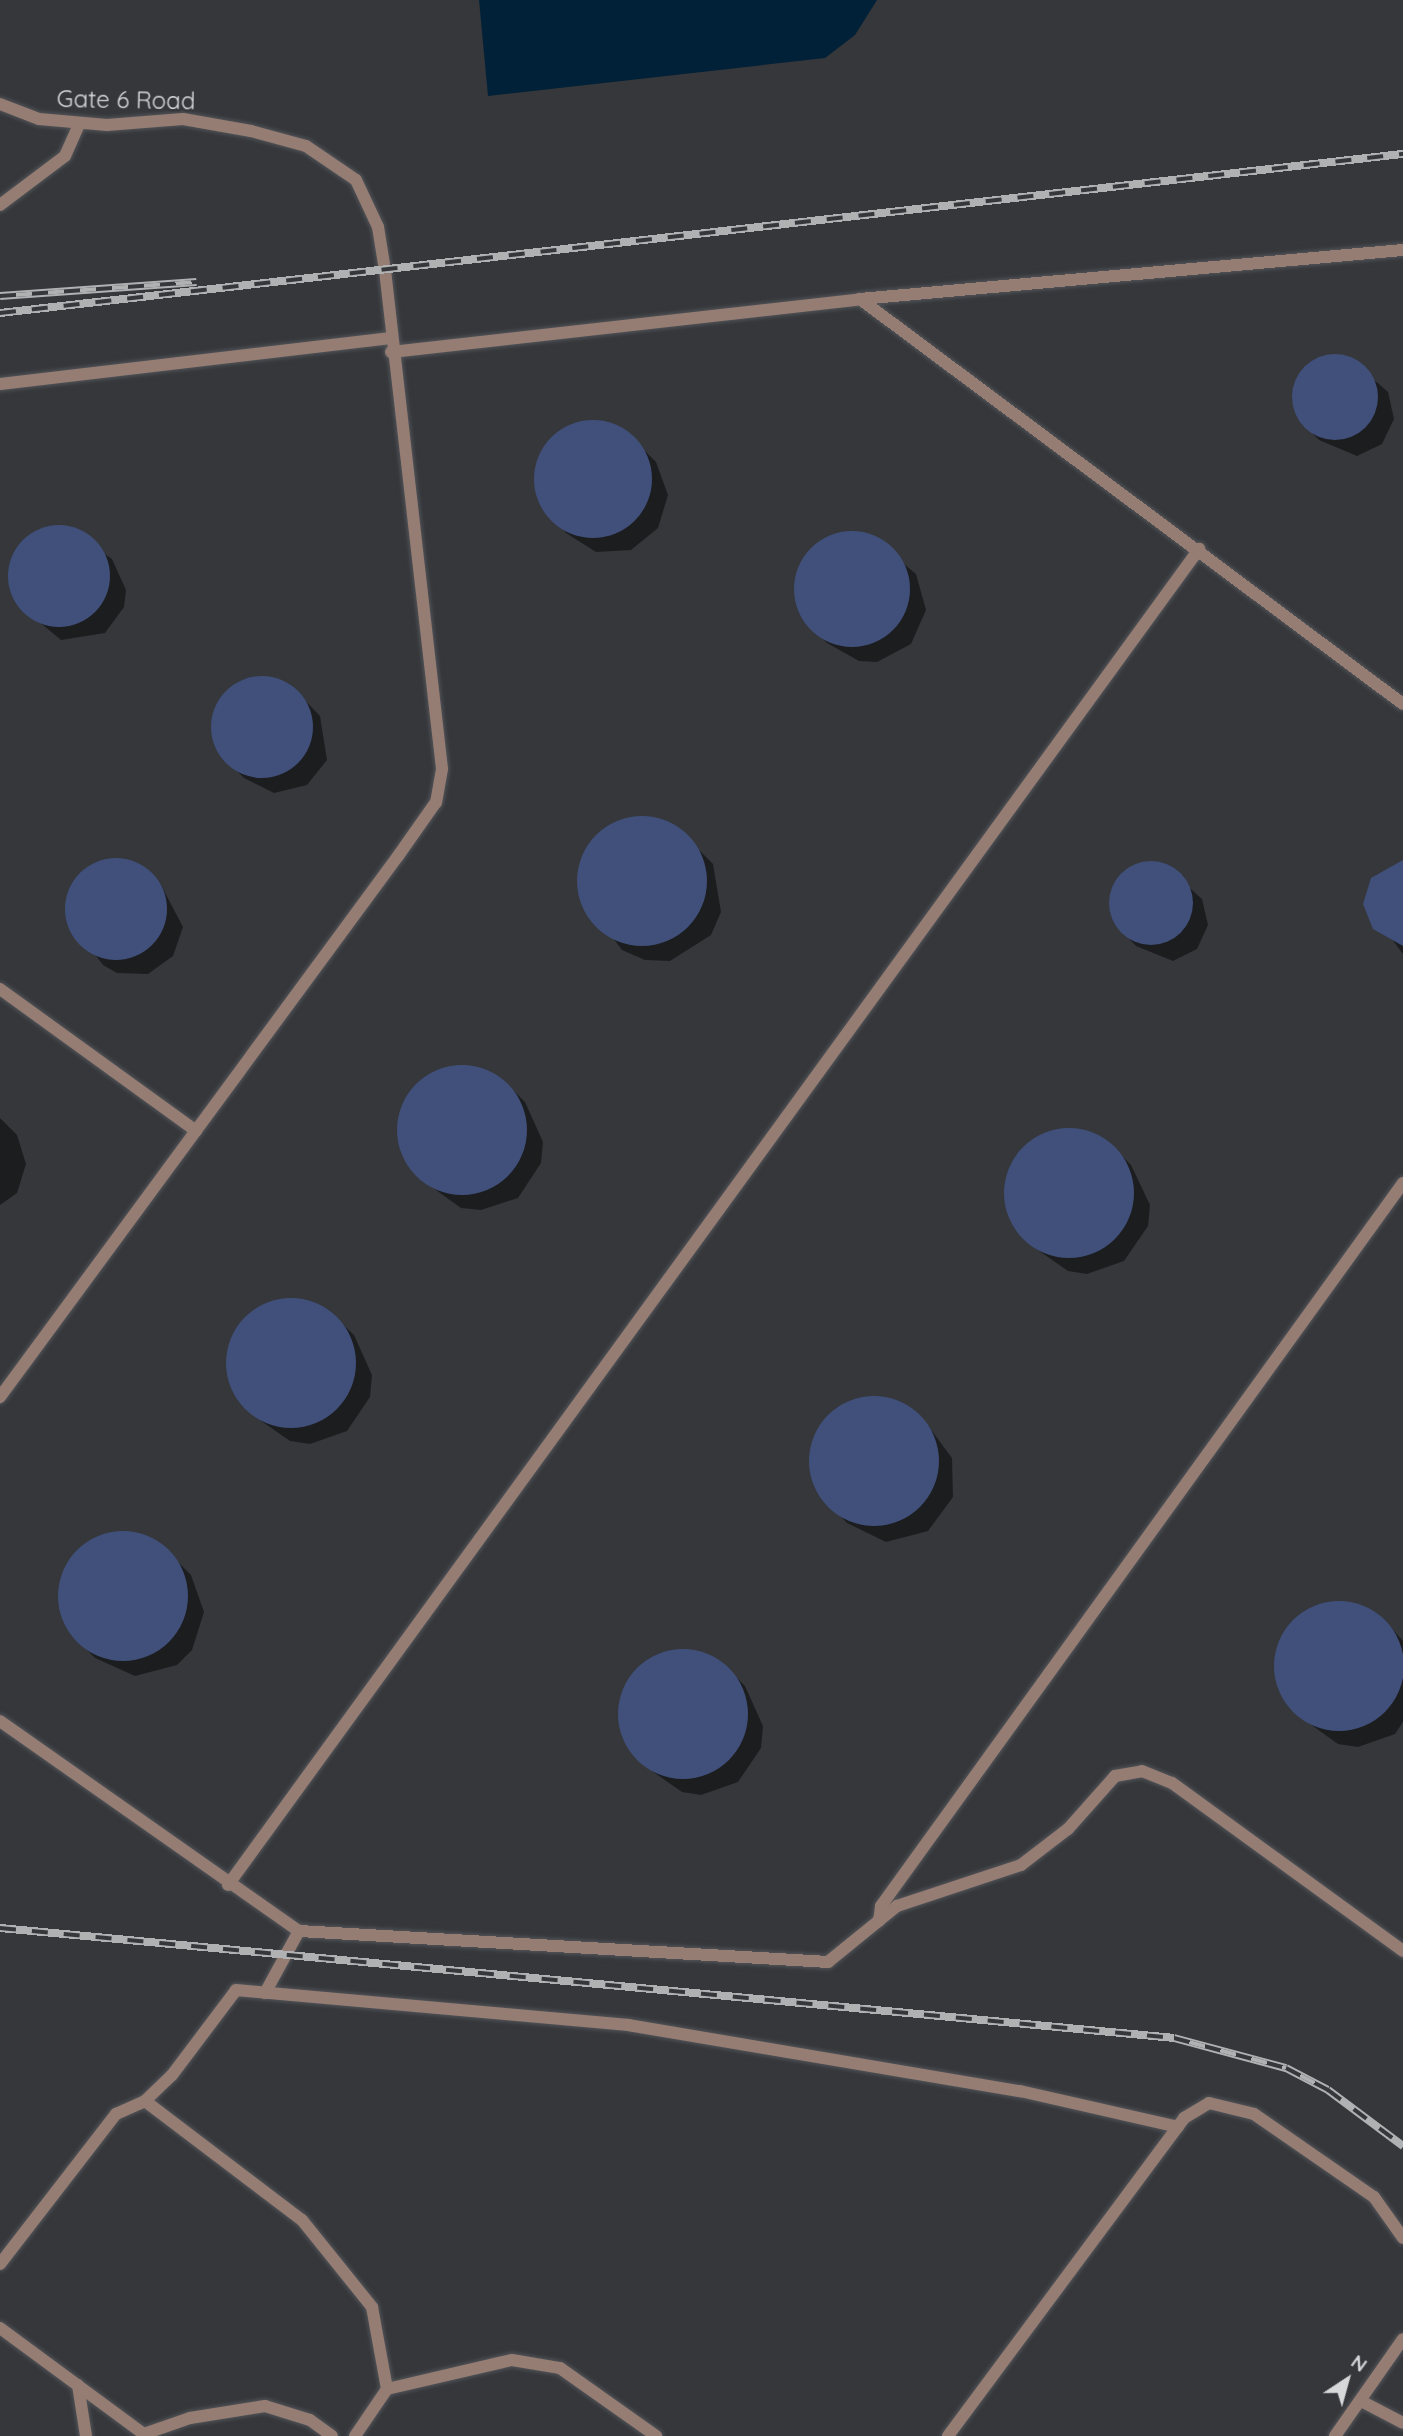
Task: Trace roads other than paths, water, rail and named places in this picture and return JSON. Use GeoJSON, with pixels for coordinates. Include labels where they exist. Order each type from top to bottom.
{"type":"FeatureCollection","features":[{"type":"Feature","properties":{"kind":"lane","name":"Gate 6 Road"},"geometry":{"type":"LineString","coordinates":[[0,104],[40,119],[80,123],[183,119],[306,146],[356,180],[378,227],[385,270],[389,338],[442,769],[436,802],[0,1397]]}},
{"type":"Feature","properties":{"kind":"lane"},"geometry":{"type":"LineString","coordinates":[[0,205],[65,156],[80,123]]}},
{"type":"Feature","properties":{"kind":"lane"},"geometry":{"type":"LineString","coordinates":[[391,352],[860,299],[1403,250]]}},
{"type":"Feature","properties":{"kind":"lane"},"geometry":{"type":"LineString","coordinates":[[860,299],[1199,549],[1403,704]]}},
{"type":"Feature","properties":{"kind":"lane"},"geometry":{"type":"LineString","coordinates":[[0,384],[389,338]]}},
{"type":"Feature","properties":{"kind":"lane"},"geometry":{"type":"LineString","coordinates":[[228,1885],[1199,549]]}},
{"type":"Feature","properties":{"kind":"lane"},"geometry":{"type":"LineString","coordinates":[[0,989],[196,1131]]}},
{"type":"Feature","properties":{"kind":"lane"},"geometry":{"type":"LineString","coordinates":[[879,1921],[890,1895],[1403,1183]]}},
{"type":"Feature","properties":{"kind":"lane"},"geometry":{"type":"LineString","coordinates":[[0,1721],[228,1885],[299,1931],[828,1962],[897,1906],[1021,1865],[1068,1829],[1115,1776],[1143,1770],[1172,1783],[1403,1951]]}},
{"type":"Feature","properties":{"kind":"lane"},"geometry":{"type":"LineString","coordinates":[[265,1993],[299,1931]]}},
{"type":"Feature","properties":{"kind":"lane"},"geometry":{"type":"LineString","coordinates":[[0,2264],[116,2114],[145,2101],[236,1990],[628,2025],[1020,2091],[1178,2127]]}},
{"type":"Feature","properties":{"kind":"lane"},"geometry":{"type":"LineString","coordinates":[[145,2101],[302,2220],[372,2307],[387,2389]]}},
{"type":"Feature","properties":{"kind":"lane"},"geometry":{"type":"LineString","coordinates":[[948,2436],[1178,2127],[1209,2103],[1254,2114],[1374,2197],[1403,2238]]}},
{"type":"Feature","properties":{"kind":"lane"},"geometry":{"type":"LineString","coordinates":[[0,2328],[143,2435],[190,2418],[265,2406],[310,2420],[332,2436]]}},
{"type":"Feature","properties":{"kind":"lane"},"geometry":{"type":"LineString","coordinates":[[1335,2436],[1403,2339]]}},
{"type":"Feature","properties":{"kind":"lane"},"geometry":{"type":"LineString","coordinates":[[355,2436],[387,2389],[512,2360],[548,2366],[653,2435]]}},
{"type":"Feature","properties":{"kind":"lane"},"geometry":{"type":"LineString","coordinates":[[78,2385],[86,2436]]}},
{"type":"Feature","properties":{"kind":"lane"},"geometry":{"type":"LineString","coordinates":[[1361,2401],[1403,2423]]}},
{"type":"Feature","properties":{"kind":"water"},"geometry":{"type":"Polygon","coordinates":[[[479,0],[877,0],[855,35],[825,58],[488,96],[479,0]]]}},
{"type":"Feature","properties":{"kind":"railway"},"geometry":{"type":"LineString","coordinates":[[0,313],[1403,154]]}},
{"type":"Feature","properties":{"kind":"railway"},"geometry":{"type":"LineString","coordinates":[[0,296],[197,282]]}},
{"type":"Feature","properties":{"kind":"railway"},"geometry":{"type":"LineString","coordinates":[[0,1928],[1174,2038],[1286,2068],[1328,2090],[1403,2146]]}}]}
